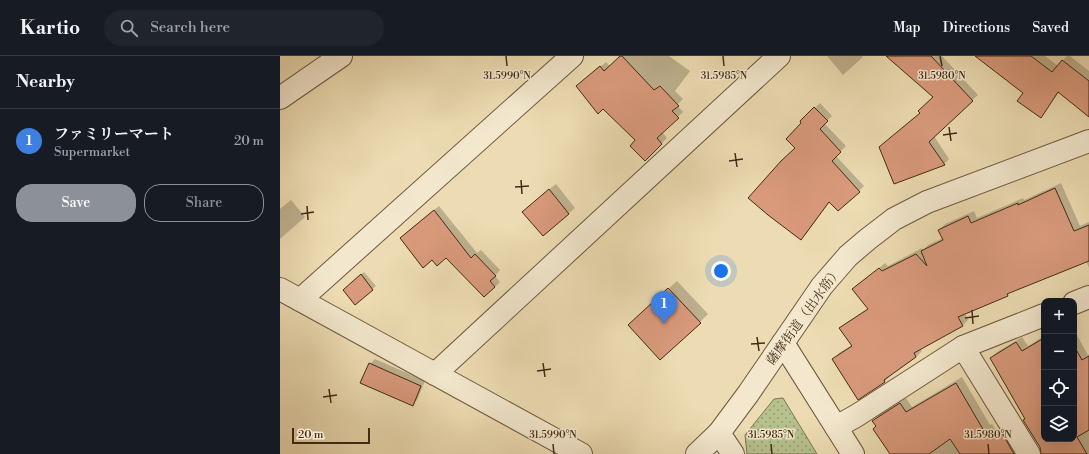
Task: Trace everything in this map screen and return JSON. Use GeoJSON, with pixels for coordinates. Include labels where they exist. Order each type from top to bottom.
{"type":"FeatureCollection","features":[{"type":"Feature","properties":{"kind":"street"},"geometry":{"type":"LineString","coordinates":[[280,98],[341,56]]}},
{"type":"Feature","properties":{"kind":"street"},"geometry":{"type":"LineString","coordinates":[[300,300],[572,56]]}},
{"type":"Feature","properties":{"kind":"street"},"geometry":{"type":"LineString","coordinates":[[435,374],[779,56]]}},
{"type":"Feature","properties":{"kind":"street","name":"薩摩街道（出水筋）"},"geometry":{"type":"LineString","coordinates":[[697,454],[719,432],[748,394],[784,344],[822,286],[848,256],[868,239],[894,219],[927,202],[1089,141]]}},
{"type":"Feature","properties":{"kind":"street"},"geometry":{"type":"LineString","coordinates":[[280,289],[581,454]]}},
{"type":"Feature","properties":{"kind":"street"},"geometry":{"type":"LineString","coordinates":[[836,427],[856,416],[963,348],[1041,316]]}},
{"type":"Feature","properties":{"kind":"street"},"geometry":{"type":"LineString","coordinates":[[784,344],[853,454]]}},
{"type":"Feature","properties":{"kind":"street"},"geometry":{"type":"LineString","coordinates":[[963,348],[1029,454]]}},
{"type":"Feature","properties":{"kind":"street"},"geometry":{"type":"LineString","coordinates":[[719,432],[733,454]]}},
{"type":"Feature","properties":{"kind":"green space"},"geometry":{"type":"Polygon","coordinates":[[[783,398],[817,454],[747,454],[745,435],[774,399],[783,398]]]}},
{"type":"Feature","properties":{"kind":"building"},"geometry":{"type":"Polygon","coordinates":[[[620,56],[622,56],[654,90],[660,86],[679,106],[672,111],[679,118],[657,138],[662,144],[645,161],[630,146],[635,140],[603,109],[598,114],[576,86],[600,66],[604,71],[620,56]]]}},
{"type":"Feature","properties":{"kind":"building"},"geometry":{"type":"Polygon","coordinates":[[[886,56],[931,56],[973,101],[929,142],[945,165],[894,184],[879,147],[920,113],[918,111],[933,97],[886,56]]]}},
{"type":"Feature","properties":{"kind":"building"},"geometry":{"type":"Polygon","coordinates":[[[975,56],[1031,56],[1052,72],[1062,60],[1089,81],[1089,117],[1058,92],[1041,118],[1017,101],[1023,93],[975,56]]]}},
{"type":"Feature","properties":{"kind":"building"},"geometry":{"type":"Polygon","coordinates":[[[814,107],[828,121],[820,129],[841,152],[832,161],[860,192],[838,211],[829,202],[801,240],[748,198],[781,161],[795,148],[786,139],[801,123],[800,121],[814,107]]]}},
{"type":"Feature","properties":{"kind":"building"},"geometry":{"type":"Polygon","coordinates":[[[1055,188],[1074,231],[1089,225],[1089,261],[1007,294],[1008,296],[958,317],[963,326],[914,353],[916,357],[884,380],[885,382],[858,400],[832,359],[852,346],[839,328],[868,309],[852,289],[879,268],[882,271],[916,254],[927,266],[921,251],[943,240],[938,230],[968,216],[971,223],[1018,203],[1018,205],[1055,188]]]}},
{"type":"Feature","properties":{"kind":"building"},"geometry":{"type":"Polygon","coordinates":[[[549,189],[569,214],[543,236],[522,212],[549,189]]]}},
{"type":"Feature","properties":{"kind":"building"},"geometry":{"type":"Polygon","coordinates":[[[434,210],[471,258],[475,254],[496,276],[490,281],[495,287],[484,297],[446,258],[437,266],[432,260],[423,268],[400,238],[434,210]]]}},
{"type":"Feature","properties":{"kind":"building"},"geometry":{"type":"Polygon","coordinates":[[[361,274],[373,290],[355,305],[343,290],[361,274]]]}},
{"type":"Feature","properties":{"kind":"building"},"geometry":{"type":"Polygon","coordinates":[[[668,288],[701,323],[660,360],[628,325],[668,288]]]}},
{"type":"Feature","properties":{"kind":"building"},"geometry":{"type":"Polygon","coordinates":[[[1041,340],[1041,442],[1077,442],[1077,437],[1087,454],[1041,454],[1040,447],[1023,420],[1025,419],[990,358],[1016,342],[1022,351],[1041,340]]]}},
{"type":"Feature","properties":{"kind":"building"},"geometry":{"type":"Polygon","coordinates":[[[1077,351],[1082,360],[1089,356],[1089,430],[1077,437],[1077,351]]]}},
{"type":"Feature","properties":{"kind":"building"},"geometry":{"type":"Polygon","coordinates":[[[369,363],[421,386],[413,406],[360,383],[369,363]]]}},
{"type":"Feature","properties":{"kind":"building"},"geometry":{"type":"Polygon","coordinates":[[[956,383],[984,431],[986,430],[992,439],[1002,433],[1014,454],[960,454],[950,439],[929,454],[890,454],[873,429],[876,426],[872,421],[900,403],[906,412],[956,383]]]}},
{"type":"Feature","properties":{"kind":"place","name":"ファミリーマート"},"geometry":{"type":"Point","coordinates":[664,324]}}]}
